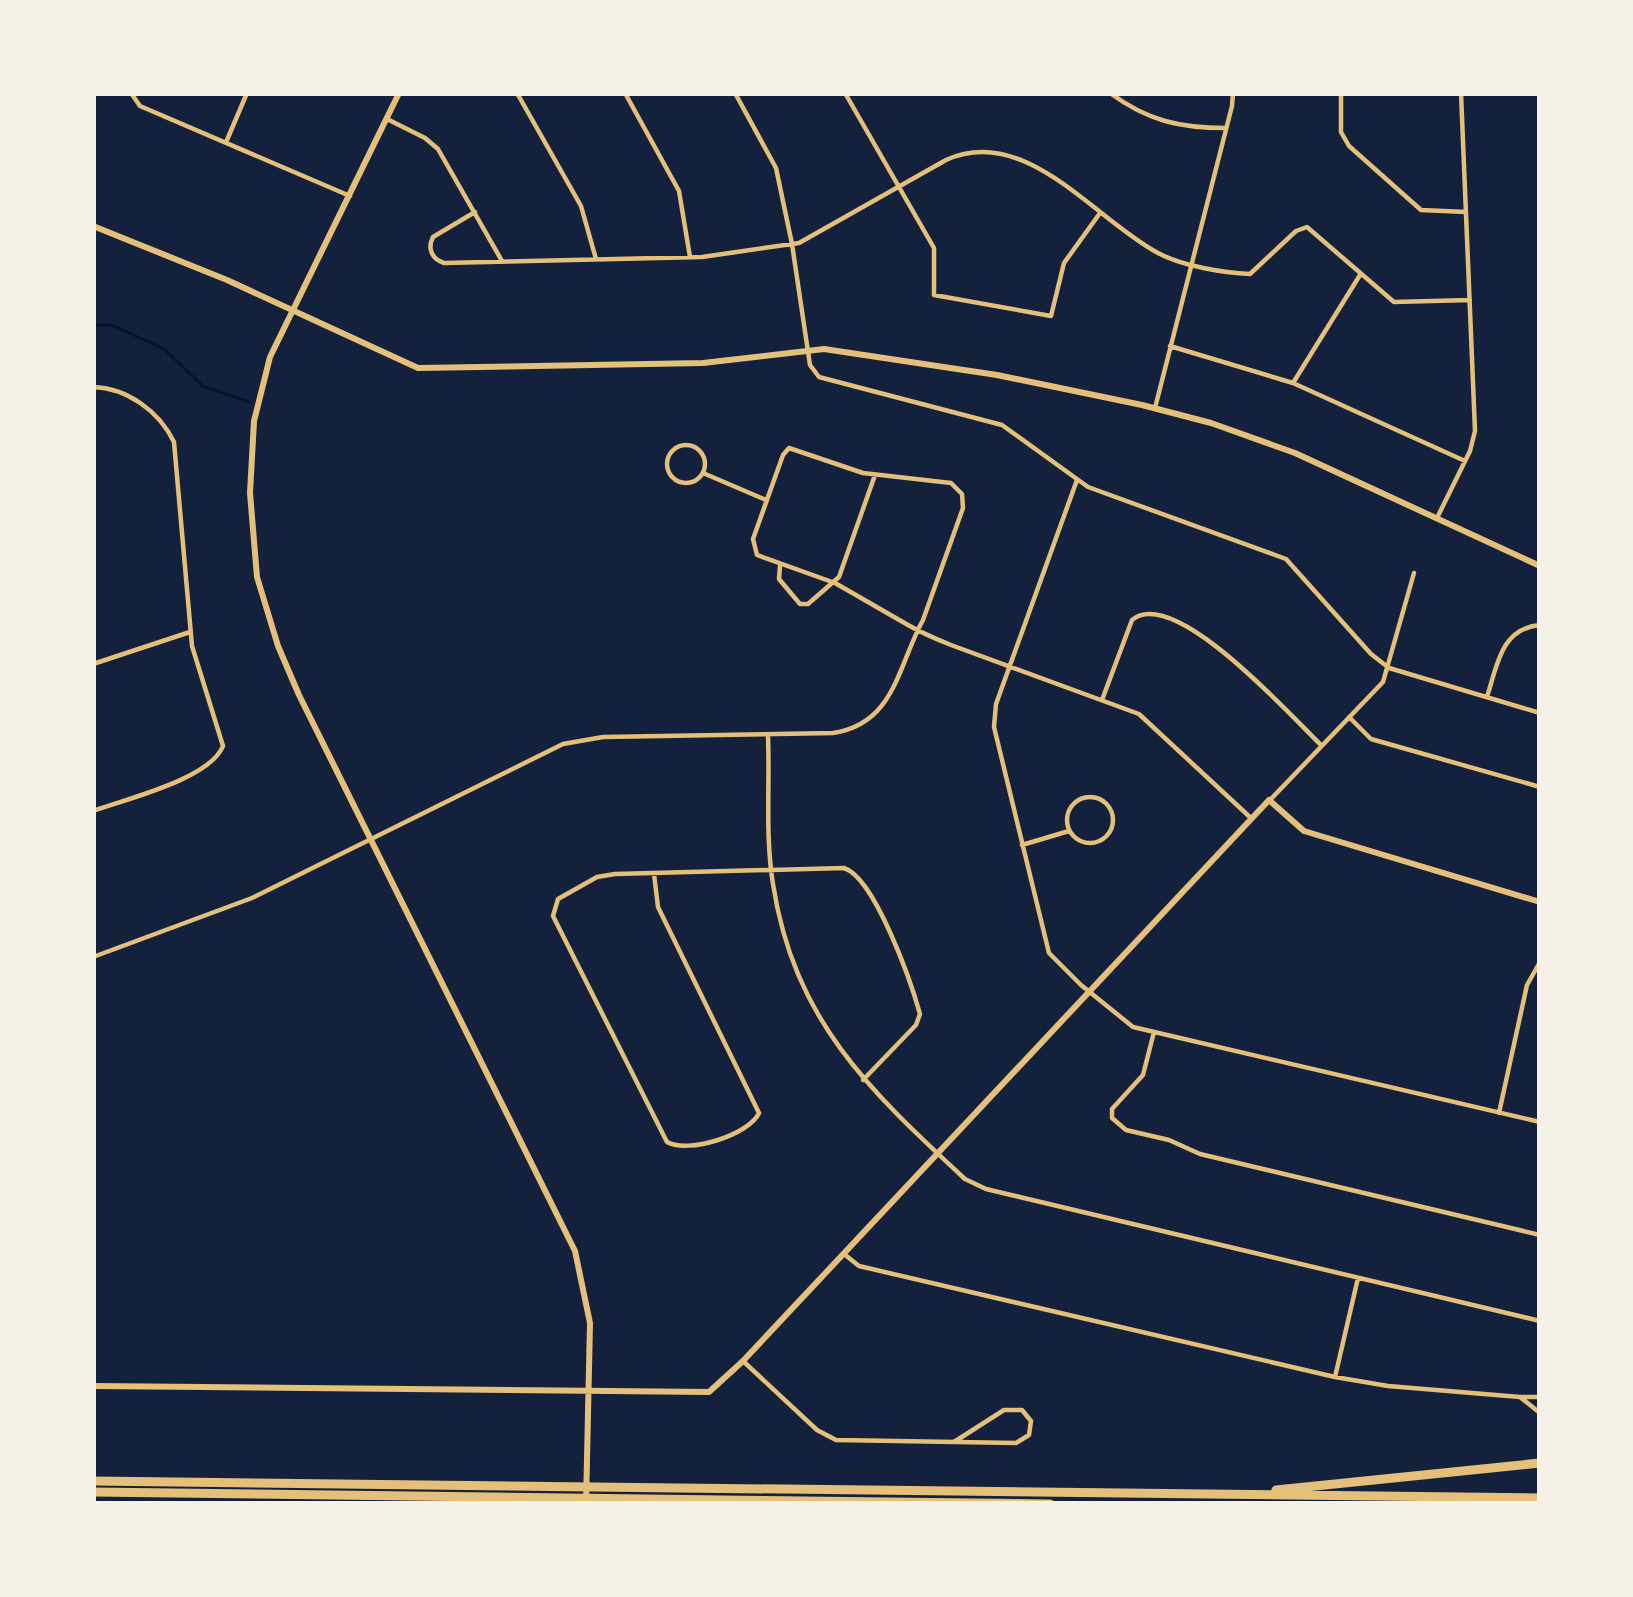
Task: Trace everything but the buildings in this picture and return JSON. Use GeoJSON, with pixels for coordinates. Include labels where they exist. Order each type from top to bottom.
{"type":"FeatureCollection","features":[{"type":"Feature","properties":{"kind":"highway"},"geometry":{"type":"LineString","coordinates":[[1235,1495],[1540,1463]]}},
{"type":"Feature","properties":{"kind":"highway"},"geometry":{"type":"LineString","coordinates":[[93,1481],[1050,1504]]}},
{"type":"Feature","properties":{"kind":"highway"},"geometry":{"type":"LineString","coordinates":[[93,1492],[1540,1498]]}},
{"type":"Feature","properties":{"kind":"street"},"geometry":{"type":"LineString","coordinates":[[131,93],[140,106],[350,196]]}},
{"type":"Feature","properties":{"kind":"street"},"geometry":{"type":"LineString","coordinates":[[227,140],[248,93]]}},
{"type":"Feature","properties":{"kind":"street"},"geometry":{"type":"LineString","coordinates":[[400,93],[264,375],[252,431],[250,493],[257,577],[281,654],[575,1251],[590,1314],[586,1494]]}},
{"type":"Feature","properties":{"kind":"street"},"geometry":{"type":"LineString","coordinates":[[517,93],[581,206],[596,260]]}},
{"type":"Feature","properties":{"kind":"street"},"geometry":{"type":"LineString","coordinates":[[626,93],[679,191],[690,257]]}},
{"type":"Feature","properties":{"kind":"street"},"geometry":{"type":"LineString","coordinates":[[735,93],[774,162],[793,244],[812,369],[823,379],[1001,425],[1021,435],[1077,480],[1286,559],[1389,668],[1540,713]]}},
{"type":"Feature","properties":{"kind":"street"},"geometry":{"type":"LineString","coordinates":[[1110,93],[1156,121],[1226,128]]}},
{"type":"Feature","properties":{"kind":"street"},"geometry":{"type":"LineString","coordinates":[[1155,408],[1233,93]]}},
{"type":"Feature","properties":{"kind":"street"},"geometry":{"type":"LineString","coordinates":[[1341,93],[1341,132],[1349,146],[1421,210],[1466,212]]}},
{"type":"Feature","properties":{"kind":"street"},"geometry":{"type":"LineString","coordinates":[[1437,518],[1476,427],[1461,93]]}},
{"type":"Feature","properties":{"kind":"street"},"geometry":{"type":"LineString","coordinates":[[847,94],[935,251],[934,295],[1052,316],[1064,263],[1100,213]]}},
{"type":"Feature","properties":{"kind":"street"},"geometry":{"type":"LineString","coordinates":[[387,119],[434,145],[502,262]]}},
{"type":"Feature","properties":{"kind":"street"},"geometry":{"type":"LineString","coordinates":[[475,212],[436,233],[430,242],[431,253],[444,263],[690,257],[805,241],[956,156],[992,151],[1030,165],[1160,255],[1250,274],[1296,231],[1307,227],[1396,303],[1470,300]]}},
{"type":"Feature","properties":{"kind":"street"},"geometry":{"type":"LineString","coordinates":[[93,226],[292,310],[391,358],[426,369],[703,363],[808,350],[959,368],[1155,408],[1265,441],[1540,566]]}},
{"type":"Feature","properties":{"kind":"street"},"geometry":{"type":"LineString","coordinates":[[1293,383],[1361,274]]}},
{"type":"Feature","properties":{"kind":"street"},"geometry":{"type":"LineString","coordinates":[[1170,346],[1293,383],[1465,461]]}},
{"type":"Feature","properties":{"kind":"street"},"geometry":{"type":"LineString","coordinates":[[93,388],[130,396],[161,422],[174,442],[190,632],[222,738],[220,754],[211,764],[93,811]]}},
{"type":"Feature","properties":{"kind":"street"},"geometry":{"type":"LineString","coordinates":[[693,446],[704,457],[703,473],[693,482],[676,479],[669,471],[670,456],[677,448],[693,446]]}},
{"type":"Feature","properties":{"kind":"street"},"geometry":{"type":"LineString","coordinates":[[93,957],[219,913],[553,747],[578,740],[833,733],[863,724],[889,698],[917,630],[964,508],[962,494],[946,481],[875,475],[789,448],[752,547],[760,558],[835,583],[917,630],[1139,714],[1252,819]]}},
{"type":"Feature","properties":{"kind":"street"},"geometry":{"type":"LineString","coordinates":[[703,473],[766,500]]}},
{"type":"Feature","properties":{"kind":"street"},"geometry":{"type":"LineString","coordinates":[[780,566],[779,579],[800,604],[813,602],[835,583],[875,475]]}},
{"type":"Feature","properties":{"kind":"street"},"geometry":{"type":"LineString","coordinates":[[1077,480],[996,704],[994,727],[1049,953],[1128,1025],[1540,1122]]}},
{"type":"Feature","properties":{"kind":"street"},"geometry":{"type":"LineString","coordinates":[[93,1386],[706,1393],[844,1254],[1383,682],[1414,573]]}},
{"type":"Feature","properties":{"kind":"street"},"geometry":{"type":"LineString","coordinates":[[1102,700],[1132,620],[1138,614],[1152,613],[1203,634],[1321,745]]}},
{"type":"Feature","properties":{"kind":"street"},"geometry":{"type":"LineString","coordinates":[[1487,697],[1508,639],[1524,628],[1540,626]]}},
{"type":"Feature","properties":{"kind":"street"},"geometry":{"type":"LineString","coordinates":[[93,664],[190,632]]}},
{"type":"Feature","properties":{"kind":"street"},"geometry":{"type":"LineString","coordinates":[[1349,717],[1371,739],[1540,787]]}},
{"type":"Feature","properties":{"kind":"street"},"geometry":{"type":"LineString","coordinates":[[768,736],[771,870],[779,917],[800,979],[827,1034],[863,1080],[965,1179],[986,1189],[1540,1321]]}},
{"type":"Feature","properties":{"kind":"street"},"geometry":{"type":"LineString","coordinates":[[1096,798],[1112,811],[1112,830],[1099,842],[1084,843],[1070,831],[1070,810],[1081,799],[1096,798]]}},
{"type":"Feature","properties":{"kind":"street"},"geometry":{"type":"LineString","coordinates":[[1269,800],[1304,831],[1540,902]]}},
{"type":"Feature","properties":{"kind":"street"},"geometry":{"type":"LineString","coordinates":[[1022,845],[1070,831]]}},
{"type":"Feature","properties":{"kind":"street"},"geometry":{"type":"LineString","coordinates":[[654,874],[658,907],[759,1113],[746,1128],[682,1148],[667,1142],[555,922],[558,899],[606,875],[849,869],[857,875],[880,913],[920,1014],[916,1025],[863,1080]]}},
{"type":"Feature","properties":{"kind":"street"},"geometry":{"type":"LineString","coordinates":[[1499,1112],[1527,985],[1540,962]]}},
{"type":"Feature","properties":{"kind":"street"},"geometry":{"type":"LineString","coordinates":[[1154,1032],[1143,1075],[1112,1109],[1119,1126],[1200,1154],[1540,1235]]}},
{"type":"Feature","properties":{"kind":"street"},"geometry":{"type":"LineString","coordinates":[[844,1254],[861,1267],[1335,1377],[1540,1397]]}},
{"type":"Feature","properties":{"kind":"street"},"geometry":{"type":"LineString","coordinates":[[1335,1377],[1358,1278]]}},
{"type":"Feature","properties":{"kind":"street"},"geometry":{"type":"LineString","coordinates":[[743,1360],[830,1438],[954,1442],[1021,1442],[1030,1435],[1031,1421],[1022,1410],[1011,1408],[954,1442]]}},
{"type":"Feature","properties":{"kind":"street"},"geometry":{"type":"LineString","coordinates":[[1520,1397],[1540,1413]]}},
{"type":"Feature","properties":{"kind":"waterway"},"geometry":{"type":"LineString","coordinates":[[93,325],[112,325],[164,349],[203,386],[249,402]]}}]}
